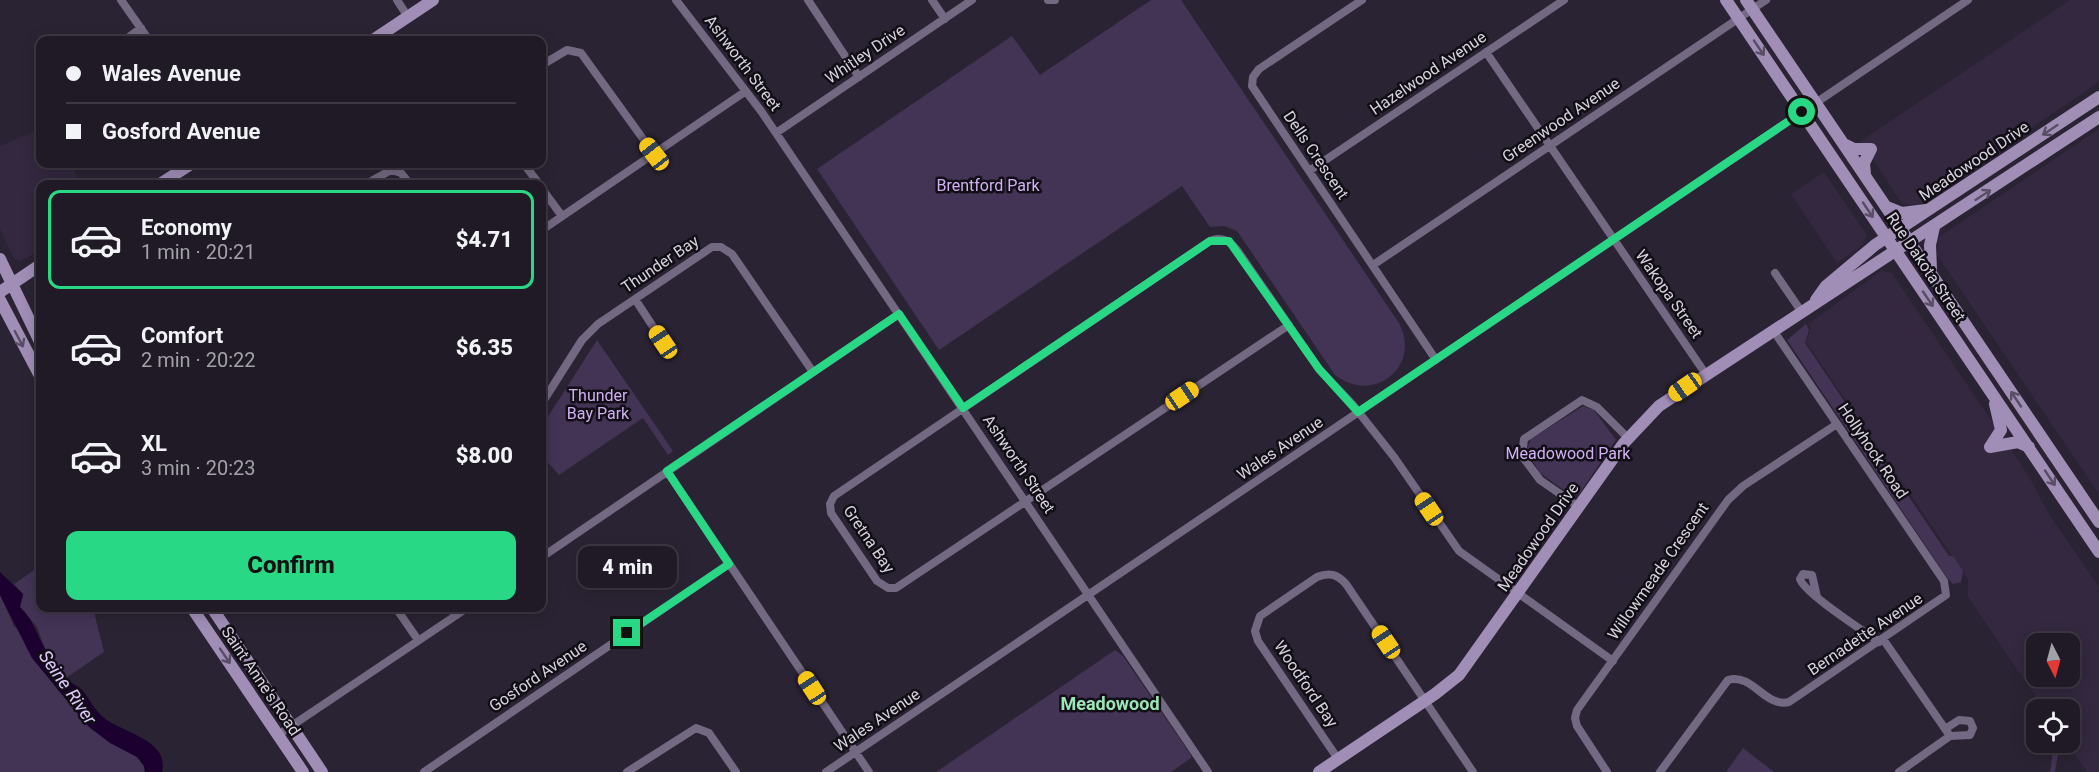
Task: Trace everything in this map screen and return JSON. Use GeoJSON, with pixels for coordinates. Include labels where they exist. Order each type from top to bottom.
{"type":"FeatureCollection","features":[{"type":"Feature","properties":{"kind":"main road"},"geometry":{"type":"LineString","coordinates":[[379,36],[432,0]]}},
{"type":"Feature","properties":{"kind":"main road","name":"Rue Dakota Street"},"geometry":{"type":"LineString","coordinates":[[1726,0],[1809,108],[1844,144],[2099,522]]}},
{"type":"Feature","properties":{"kind":"main road","name":"Rue Dakota Street"},"geometry":{"type":"LineString","coordinates":[[1750,5],[1887,238],[2099,552]]}},
{"type":"Feature","properties":{"kind":"main road","name":"Meadowood Drive"},"geometry":{"type":"LineString","coordinates":[[1815,301],[1826,286],[1887,238],[2099,97]]}},
{"type":"Feature","properties":{"kind":"main road","name":"Meadowood Drive"},"geometry":{"type":"LineString","coordinates":[[1319,772],[1444,688],[1467,665],[1628,438],[1659,406],[1815,301],[1910,242],[2099,117]]}},
{"type":"Feature","properties":{"kind":"main road"},"geometry":{"type":"LineString","coordinates":[[1844,144],[1854,149],[1871,149],[1864,162],[1866,176]]}},
{"type":"Feature","properties":{"kind":"main road"},"geometry":{"type":"LineString","coordinates":[[166,180],[185,168]]}},
{"type":"Feature","properties":{"kind":"main road"},"geometry":{"type":"LineString","coordinates":[[1887,207],[1902,213],[1933,209]]}},
{"type":"Feature","properties":{"kind":"main road"},"geometry":{"type":"LineString","coordinates":[[1931,273],[1929,252],[1934,226]]}},
{"type":"Feature","properties":{"kind":"main road"},"geometry":{"type":"LineString","coordinates":[[0,259],[36,334]]}},
{"type":"Feature","properties":{"kind":"main road"},"geometry":{"type":"LineString","coordinates":[[0,292],[36,268]]}},
{"type":"Feature","properties":{"kind":"main road"},"geometry":{"type":"LineString","coordinates":[[0,300],[36,368]]}},
{"type":"Feature","properties":{"kind":"main road"},"geometry":{"type":"LineString","coordinates":[[1988,387],[1999,416],[2001,430],[1990,447],[2018,442],[2029,447]]}},
{"type":"Feature","properties":{"kind":"main road","name":"Saint Anne's Road"},"geometry":{"type":"LineString","coordinates":[[195,612],[303,772]]}},
{"type":"Feature","properties":{"kind":"main road","name":"Saint Anne's Road"},"geometry":{"type":"LineString","coordinates":[[215,612],[322,772]]}},
{"type":"Feature","properties":{"kind":"street"},"geometry":{"type":"LineString","coordinates":[[121,0],[146,36]]}},
{"type":"Feature","properties":{"kind":"street"},"geometry":{"type":"LineString","coordinates":[[397,0],[408,17]]}},
{"type":"Feature","properties":{"kind":"street","name":"Ashworth Street"},"geometry":{"type":"LineString","coordinates":[[676,0],[776,133],[1208,772]]}},
{"type":"Feature","properties":{"kind":"street"},"geometry":{"type":"LineString","coordinates":[[808,0],[859,77]]}},
{"type":"Feature","properties":{"kind":"street"},"geometry":{"type":"LineString","coordinates":[[932,0],[945,19]]}},
{"type":"Feature","properties":{"kind":"street","name":"Whitley Drive"},"geometry":{"type":"LineString","coordinates":[[776,133],[972,0]]}},
{"type":"Feature","properties":{"kind":"street"},"geometry":{"type":"LineString","coordinates":[[1048,0],[1055,0]]}},
{"type":"Feature","properties":{"kind":"street","name":"Dells Crescent"},"geometry":{"type":"LineString","coordinates":[[1362,0],[1259,69],[1253,77],[1255,93],[1436,360]]}},
{"type":"Feature","properties":{"kind":"street","name":"Hazelwood Avenue"},"geometry":{"type":"LineString","coordinates":[[1309,171],[1564,0]]}},
{"type":"Feature","properties":{"kind":"street","name":"Greenwood Avenue"},"geometry":{"type":"LineString","coordinates":[[1373,265],[1739,19],[1750,5],[1766,0]]}},
{"type":"Feature","properties":{"kind":"street","name":"Wales Avenue"},"geometry":{"type":"LineString","coordinates":[[826,772],[1968,0]]}},
{"type":"Feature","properties":{"kind":"street"},"geometry":{"type":"LineString","coordinates":[[130,36],[141,28]]}},
{"type":"Feature","properties":{"kind":"street"},"geometry":{"type":"LineString","coordinates":[[546,63],[567,50],[580,53],[654,154]]}},
{"type":"Feature","properties":{"kind":"street","name":"Wakopa Street"},"geometry":{"type":"LineString","coordinates":[[1486,52],[1706,374]]}},
{"type":"Feature","properties":{"kind":"street"},"geometry":{"type":"LineString","coordinates":[[546,227],[746,92]]}},
{"type":"Feature","properties":{"kind":"street"},"geometry":{"type":"LineString","coordinates":[[373,180],[391,170],[401,173],[407,180]]}},
{"type":"Feature","properties":{"kind":"street"},"geometry":{"type":"LineString","coordinates":[[546,194],[562,216]]}},
{"type":"Feature","properties":{"kind":"street"},"geometry":{"type":"LineString","coordinates":[[963,408],[1215,239],[1229,241],[1327,379],[1358,412],[1394,457],[1459,551],[1612,661]]}},
{"type":"Feature","properties":{"kind":"street","name":"Thunder Bay"},"geometry":{"type":"LineString","coordinates":[[546,397],[587,334],[708,249],[724,248],[736,259],[813,372]]}},
{"type":"Feature","properties":{"kind":"street"},"geometry":{"type":"LineString","coordinates":[[1775,273],[1801,311]]}},
{"type":"Feature","properties":{"kind":"street"},"geometry":{"type":"LineString","coordinates":[[634,299],[663,342]]}},
{"type":"Feature","properties":{"kind":"street"},"geometry":{"type":"LineString","coordinates":[[546,554],[899,314]]}},
{"type":"Feature","properties":{"kind":"street"},"geometry":{"type":"LineString","coordinates":[[1025,501],[1288,325]]}},
{"type":"Feature","properties":{"kind":"street","name":"Hollyhock Road"},"geometry":{"type":"LineString","coordinates":[[1773,330],[1946,589]]}},
{"type":"Feature","properties":{"kind":"street"},"geometry":{"type":"LineString","coordinates":[[1579,507],[1535,475],[1522,456],[1524,439],[1582,400],[1597,407],[1628,438]]}},
{"type":"Feature","properties":{"kind":"street","name":"Gretna Bay"},"geometry":{"type":"LineString","coordinates":[[963,408],[834,496],[830,504],[831,513],[854,548],[877,581],[888,588],[896,588],[1025,501]]}},
{"type":"Feature","properties":{"kind":"street","name":"Willowmeade Crescent"},"geometry":{"type":"LineString","coordinates":[[1607,772],[1576,726],[1575,718],[1612,661],[1728,500],[1743,486],[1837,424]]}},
{"type":"Feature","properties":{"kind":"street"},"geometry":{"type":"LineString","coordinates":[[667,471],[869,772]]}},
{"type":"Feature","properties":{"kind":"street","name":"Gosford Avenue"},"geometry":{"type":"LineString","coordinates":[[424,772],[729,564]]}},
{"type":"Feature","properties":{"kind":"street","name":"Woodford Bay"},"geometry":{"type":"LineString","coordinates":[[1338,759],[1258,641],[1255,631],[1260,616],[1317,577],[1327,574],[1342,579],[1425,701]]}},
{"type":"Feature","properties":{"kind":"street","name":"Bernadette Avenue"},"geometry":{"type":"LineString","coordinates":[[1660,772],[1728,680],[1742,680],[1778,702],[1794,699],[1943,598],[1946,589]]}},
{"type":"Feature","properties":{"kind":"street"},"geometry":{"type":"LineString","coordinates":[[1817,597],[1881,640],[1948,733],[1899,772]]}},
{"type":"Feature","properties":{"kind":"street"},"geometry":{"type":"LineString","coordinates":[[399,612],[418,640]]}},
{"type":"Feature","properties":{"kind":"street"},"geometry":{"type":"LineString","coordinates":[[278,735],[460,612]]}},
{"type":"Feature","properties":{"kind":"street"},"geometry":{"type":"LineString","coordinates":[[1425,701],[1473,772]]}},
{"type":"Feature","properties":{"kind":"street"},"geometry":{"type":"LineString","coordinates":[[627,772],[696,728],[705,730],[712,736],[736,772]]}},
{"type":"Feature","properties":{"kind":"shaded area"},"geometry":{"type":"Polygon","coordinates":[[[2070,0],[2099,0],[2099,82],[1919,205],[1902,204],[1861,141],[2070,0]]]}},
{"type":"Feature","properties":{"kind":"shaded area"},"geometry":{"type":"Polygon","coordinates":[[[2099,129],[2099,494],[1937,255],[1939,237],[2099,129]]]}},
{"type":"Feature","properties":{"kind":"shaded area"},"geometry":{"type":"Polygon","coordinates":[[[36,131],[36,168],[73,168],[78,180],[36,180],[36,252],[21,261],[14,259],[0,229],[0,146],[36,131]]]}},
{"type":"Feature","properties":{"kind":"shaded area"},"geometry":{"type":"Polygon","coordinates":[[[1824,172],[1867,235],[1860,247],[1837,263],[1791,194],[1824,172]]]}},
{"type":"Feature","properties":{"kind":"shaded area"},"geometry":{"type":"Polygon","coordinates":[[[1881,271],[1892,273],[2028,475],[2049,514],[2099,587],[2099,772],[2087,772],[2074,753],[2080,753],[2080,699],[2037,699],[2029,687],[2080,687],[2080,633],[2026,633],[2026,682],[1968,597],[1968,579],[1806,342],[1811,328],[1808,324],[1881,271]]]}},
{"type":"Feature","properties":{"kind":"green space","name":"Brentford Park"},"geometry":{"type":"Polygon","coordinates":[[[1151,0],[1181,0],[1399,323],[1404,339],[1404,353],[1399,366],[1390,376],[1378,383],[1365,386],[1350,383],[1335,375],[1237,231],[1224,226],[1210,227],[1182,186],[939,350],[817,169],[1012,36],[1040,75],[1151,0]]]}},
{"type":"Feature","properties":{"kind":"green space"},"geometry":{"type":"Polygon","coordinates":[[[1806,324],[1809,330],[1805,343],[1949,556],[1953,556],[1963,571],[1961,582],[1953,584],[1948,579],[1787,340],[1806,324]]]}},
{"type":"Feature","properties":{"kind":"green space","name":"Thunder Bay Park"},"geometry":{"type":"Polygon","coordinates":[[[597,340],[673,451],[668,455],[643,418],[559,475],[546,460],[546,420],[597,340]]]}},
{"type":"Feature","properties":{"kind":"green space","name":"Meadowood Park"},"geometry":{"type":"Polygon","coordinates":[[[1583,406],[1594,410],[1616,440],[1579,494],[1572,496],[1540,473],[1526,451],[1531,439],[1583,406]]]}},
{"type":"Feature","properties":{"kind":"green space"},"geometry":{"type":"Polygon","coordinates":[[[36,569],[36,612],[94,612],[104,652],[66,678],[45,649],[37,627],[20,607],[23,594],[14,584],[36,569]]]}},
{"type":"Feature","properties":{"kind":"green space"},"geometry":{"type":"Polygon","coordinates":[[[0,595],[14,626],[22,634],[27,649],[57,689],[93,730],[137,757],[144,766],[145,772],[0,772],[0,595]]]}},
{"type":"Feature","properties":{"kind":"green space"},"geometry":{"type":"Polygon","coordinates":[[[1115,650],[1123,656],[1191,755],[1191,758],[1171,772],[936,772],[1115,650]]]}},
{"type":"Feature","properties":{"kind":"green space"},"geometry":{"type":"Polygon","coordinates":[[[1743,748],[1774,772],[1726,772],[1743,748]]]}},
{"type":"Feature","properties":{"kind":"green space"},"geometry":{"type":"Polygon","coordinates":[[[2053,753],[2058,753],[2055,772],[2050,772],[2053,753]]]}},
{"type":"Feature","properties":{"kind":"water","name":"Seine River"},"geometry":{"type":"Polygon","coordinates":[[[0,572],[23,594],[20,607],[62,674],[81,689],[103,717],[152,744],[159,752],[162,772],[145,772],[144,766],[137,757],[110,743],[89,727],[32,658],[0,595],[0,572]]]}},
{"type":"Feature","properties":{"kind":"district","name":"Meadowood"},"geometry":{"type":"Point","coordinates":[1110,703]}},
{"type":"Feature","properties":{"kind":"route"},"geometry":{"type":"LineString","coordinates":[[627,633],[729,564],[667,471],[899,314],[963,408],[1210,241],[1220,239],[1229,241],[1237,250],[1319,369],[1358,412],[1802,112]]}}]}
